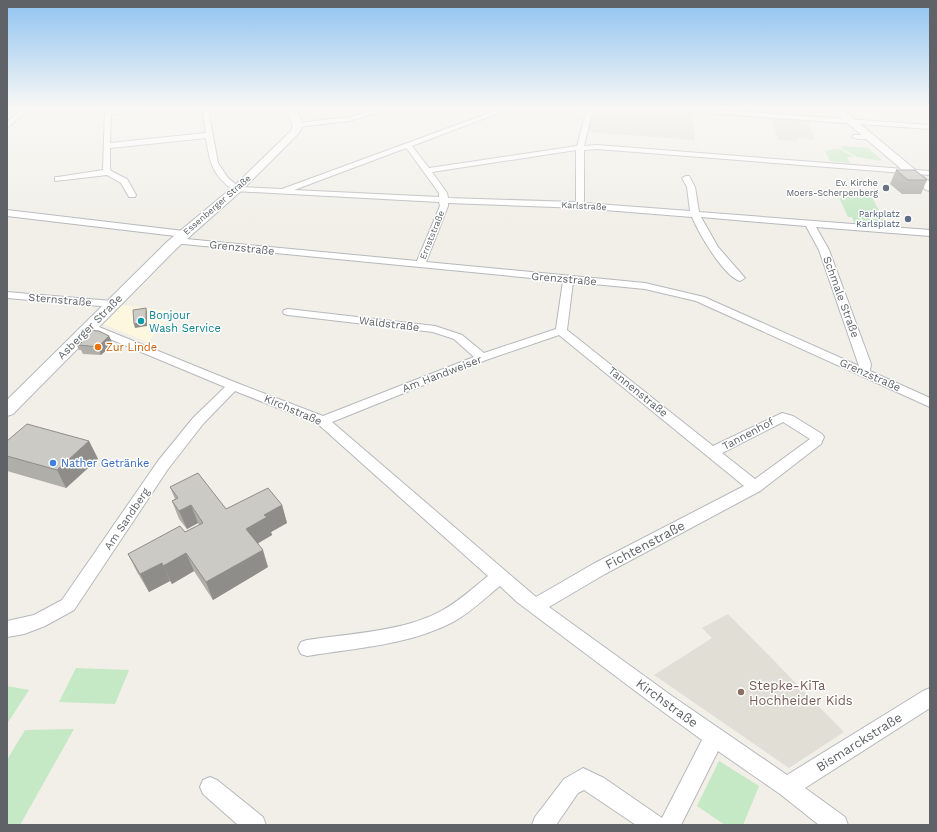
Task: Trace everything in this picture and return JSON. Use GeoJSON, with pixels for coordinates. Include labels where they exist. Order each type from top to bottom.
{"type":"FeatureCollection","features":[{"type":"Feature","properties":{"kind":"street"},"geometry":{"type":"LineString","coordinates":[[107,148],[106,168],[108,172]]}},
{"type":"Feature","properties":{"kind":"street"},"geometry":{"type":"LineString","coordinates":[[212,148],[214,163],[225,180],[237,189]]}},
{"type":"Feature","properties":{"kind":"street","name":"Essenberger Straße"},"geometry":{"type":"LineString","coordinates":[[178,240],[237,189],[279,148]]}},
{"type":"Feature","properties":{"kind":"street"},"geometry":{"type":"LineString","coordinates":[[279,192],[402,148]]}},
{"type":"Feature","properties":{"kind":"street","name":"Ernststraße"},"geometry":{"type":"LineString","coordinates":[[411,148],[443,193],[444,200],[444,206],[420,266]]}},
{"type":"Feature","properties":{"kind":"street"},"geometry":{"type":"LineString","coordinates":[[580,148],[582,167],[580,205]]}},
{"type":"Feature","properties":{"kind":"street"},"geometry":{"type":"LineString","coordinates":[[427,171],[580,148],[605,148],[910,171],[930,174]]}},
{"type":"Feature","properties":{"kind":"street"},"geometry":{"type":"LineString","coordinates":[[882,148],[930,188]]}},
{"type":"Feature","properties":{"kind":"street"},"geometry":{"type":"LineString","coordinates":[[58,179],[108,172],[124,181],[132,195]]}},
{"type":"Feature","properties":{"kind":"street"},"geometry":{"type":"LineString","coordinates":[[686,178],[691,184],[695,214],[699,225],[727,266],[740,278]]}},
{"type":"Feature","properties":{"kind":"street","name":"Karlstraße"},"geometry":{"type":"LineString","coordinates":[[237,189],[444,200],[580,205],[930,233]]}},
{"type":"Feature","properties":{"kind":"street","name":"Grenzstraße"},"geometry":{"type":"LineString","coordinates":[[7,212],[178,240],[420,266],[645,286],[674,292],[700,299],[930,403]]}},
{"type":"Feature","properties":{"kind":"street","name":"Schmale Straße"},"geometry":{"type":"LineString","coordinates":[[810,224],[824,250],[866,364],[866,369],[864,372]]}},
{"type":"Feature","properties":{"kind":"street","name":"Asberger Straße"},"geometry":{"type":"LineString","coordinates":[[7,410],[178,240]]}},
{"type":"Feature","properties":{"kind":"street"},"geometry":{"type":"LineString","coordinates":[[562,331],[568,280]]}},
{"type":"Feature","properties":{"kind":"street","name":"Sternstraße"},"geometry":{"type":"LineString","coordinates":[[7,295],[112,304]]}},
{"type":"Feature","properties":{"kind":"street","name":"Waldstraße"},"geometry":{"type":"LineString","coordinates":[[288,312],[435,329],[458,337],[482,358]]}},
{"type":"Feature","properties":{"kind":"street","name":"Kirchstraße"},"geometry":{"type":"LineString","coordinates":[[90,327],[233,386],[323,421],[500,577],[536,606],[714,737],[787,787],[837,825]]}},
{"type":"Feature","properties":{"kind":"street","name":"Am Handweiser"},"geometry":{"type":"LineString","coordinates":[[323,421],[482,358],[562,331]]}},
{"type":"Feature","properties":{"kind":"street","name":"Tannenstraße"},"geometry":{"type":"LineString","coordinates":[[562,331],[755,487]]}},
{"type":"Feature","properties":{"kind":"street","name":"Am Sandberg"},"geometry":{"type":"LineString","coordinates":[[7,629],[41,622],[56,614],[68,605],[163,464],[198,421],[233,386]]}},
{"type":"Feature","properties":{"kind":"street","name":"Tannenhof"},"geometry":{"type":"LineString","coordinates":[[713,452],[782,417],[788,418],[817,437],[816,441],[755,487]]}},
{"type":"Feature","properties":{"kind":"street","name":"Fichtenstraße"},"geometry":{"type":"LineString","coordinates":[[536,606],[599,569],[755,487]]}},
{"type":"Feature","properties":{"kind":"street"},"geometry":{"type":"LineString","coordinates":[[307,648],[398,634],[425,626],[448,616],[500,577]]}},
{"type":"Feature","properties":{"kind":"street","name":"Bismarckstraße"},"geometry":{"type":"LineString","coordinates":[[787,787],[930,697]]}},
{"type":"Feature","properties":{"kind":"street"},"geometry":{"type":"LineString","coordinates":[[670,825],[714,737]]}},
{"type":"Feature","properties":{"kind":"street"},"geometry":{"type":"LineString","coordinates":[[543,825],[571,786],[583,778],[654,825]]}},
{"type":"Feature","properties":{"kind":"street"},"geometry":{"type":"LineString","coordinates":[[210,787],[256,825]]}},
{"type":"Feature","properties":{"kind":"shaded area"},"geometry":{"type":"Polygon","coordinates":[[[122,305],[176,312],[147,342],[103,324],[122,305]]]}},
{"type":"Feature","properties":{"kind":"shaded area","name":"Stepke-KiTa Hochheider Kids"},"geometry":{"type":"Polygon","coordinates":[[[728,614],[844,732],[789,768],[654,675],[712,638],[702,628],[728,614]]]}},
{"type":"Feature","properties":{"kind":"green space"},"geometry":{"type":"Polygon","coordinates":[[[841,148],[868,148],[883,161],[857,157],[841,148]]]}},
{"type":"Feature","properties":{"kind":"green space"},"geometry":{"type":"Polygon","coordinates":[[[840,149],[854,157],[847,157],[850,163],[830,161],[825,151],[840,149]]]}},
{"type":"Feature","properties":{"kind":"green space"},"geometry":{"type":"Polygon","coordinates":[[[837,193],[871,195],[887,227],[855,224],[852,217],[848,217],[837,193]]]}},
{"type":"Feature","properties":{"kind":"green space"},"geometry":{"type":"Polygon","coordinates":[[[76,668],[129,670],[115,704],[59,702],[76,668]]]}},
{"type":"Feature","properties":{"kind":"green space"},"geometry":{"type":"Polygon","coordinates":[[[7,686],[29,690],[7,724],[7,686]]]}},
{"type":"Feature","properties":{"kind":"green space"},"geometry":{"type":"Polygon","coordinates":[[[74,729],[20,825],[7,825],[7,760],[25,730],[74,729]]]}},
{"type":"Feature","properties":{"kind":"green space"},"geometry":{"type":"Polygon","coordinates":[[[719,761],[759,786],[743,825],[725,825],[697,806],[719,761]]]}},
{"type":"Feature","properties":{"kind":"building"},"geometry":{"type":"Polygon","coordinates":[[[896,170],[915,170],[927,180],[908,180],[896,170]]]}},
{"type":"Feature","properties":{"kind":"building"},"geometry":{"type":"Polygon","coordinates":[[[146,308],[146,322],[134,324],[133,310],[146,308]]]}},
{"type":"Feature","properties":{"kind":"building"},"geometry":{"type":"Polygon","coordinates":[[[86,330],[99,331],[109,336],[98,347],[79,345],[82,342],[75,341],[86,330]]]}},
{"type":"Feature","properties":{"kind":"building"},"geometry":{"type":"Polygon","coordinates":[[[27,424],[89,441],[57,470],[7,456],[7,441],[27,424]]]}},
{"type":"Feature","properties":{"kind":"building"},"geometry":{"type":"Polygon","coordinates":[[[198,473],[226,509],[268,488],[282,505],[264,515],[267,517],[246,529],[263,550],[206,582],[186,553],[163,566],[162,563],[140,574],[128,554],[180,526],[185,532],[203,523],[191,505],[179,511],[172,501],[178,498],[170,487],[198,473]]]}},
{"type":"Feature","properties":{"kind":"place","name":"Ev. Kirche Moers-Scherpenberg"},"geometry":{"type":"Point","coordinates":[886,188]}},
{"type":"Feature","properties":{"kind":"place","name":"Parkplatz Karlsplatz"},"geometry":{"type":"Point","coordinates":[908,219]}},
{"type":"Feature","properties":{"kind":"place","name":"Bonjour Wash Service"},"geometry":{"type":"Point","coordinates":[141,321]}},
{"type":"Feature","properties":{"kind":"place","name":"Zur Linde"},"geometry":{"type":"Point","coordinates":[98,347]}},
{"type":"Feature","properties":{"kind":"place","name":"Nather Getränke"},"geometry":{"type":"Point","coordinates":[53,463]}},
{"type":"Feature","properties":{"kind":"place","name":"Stepke-KiTa Hochheider Kids"},"geometry":{"type":"Point","coordinates":[741,692]}}]}
